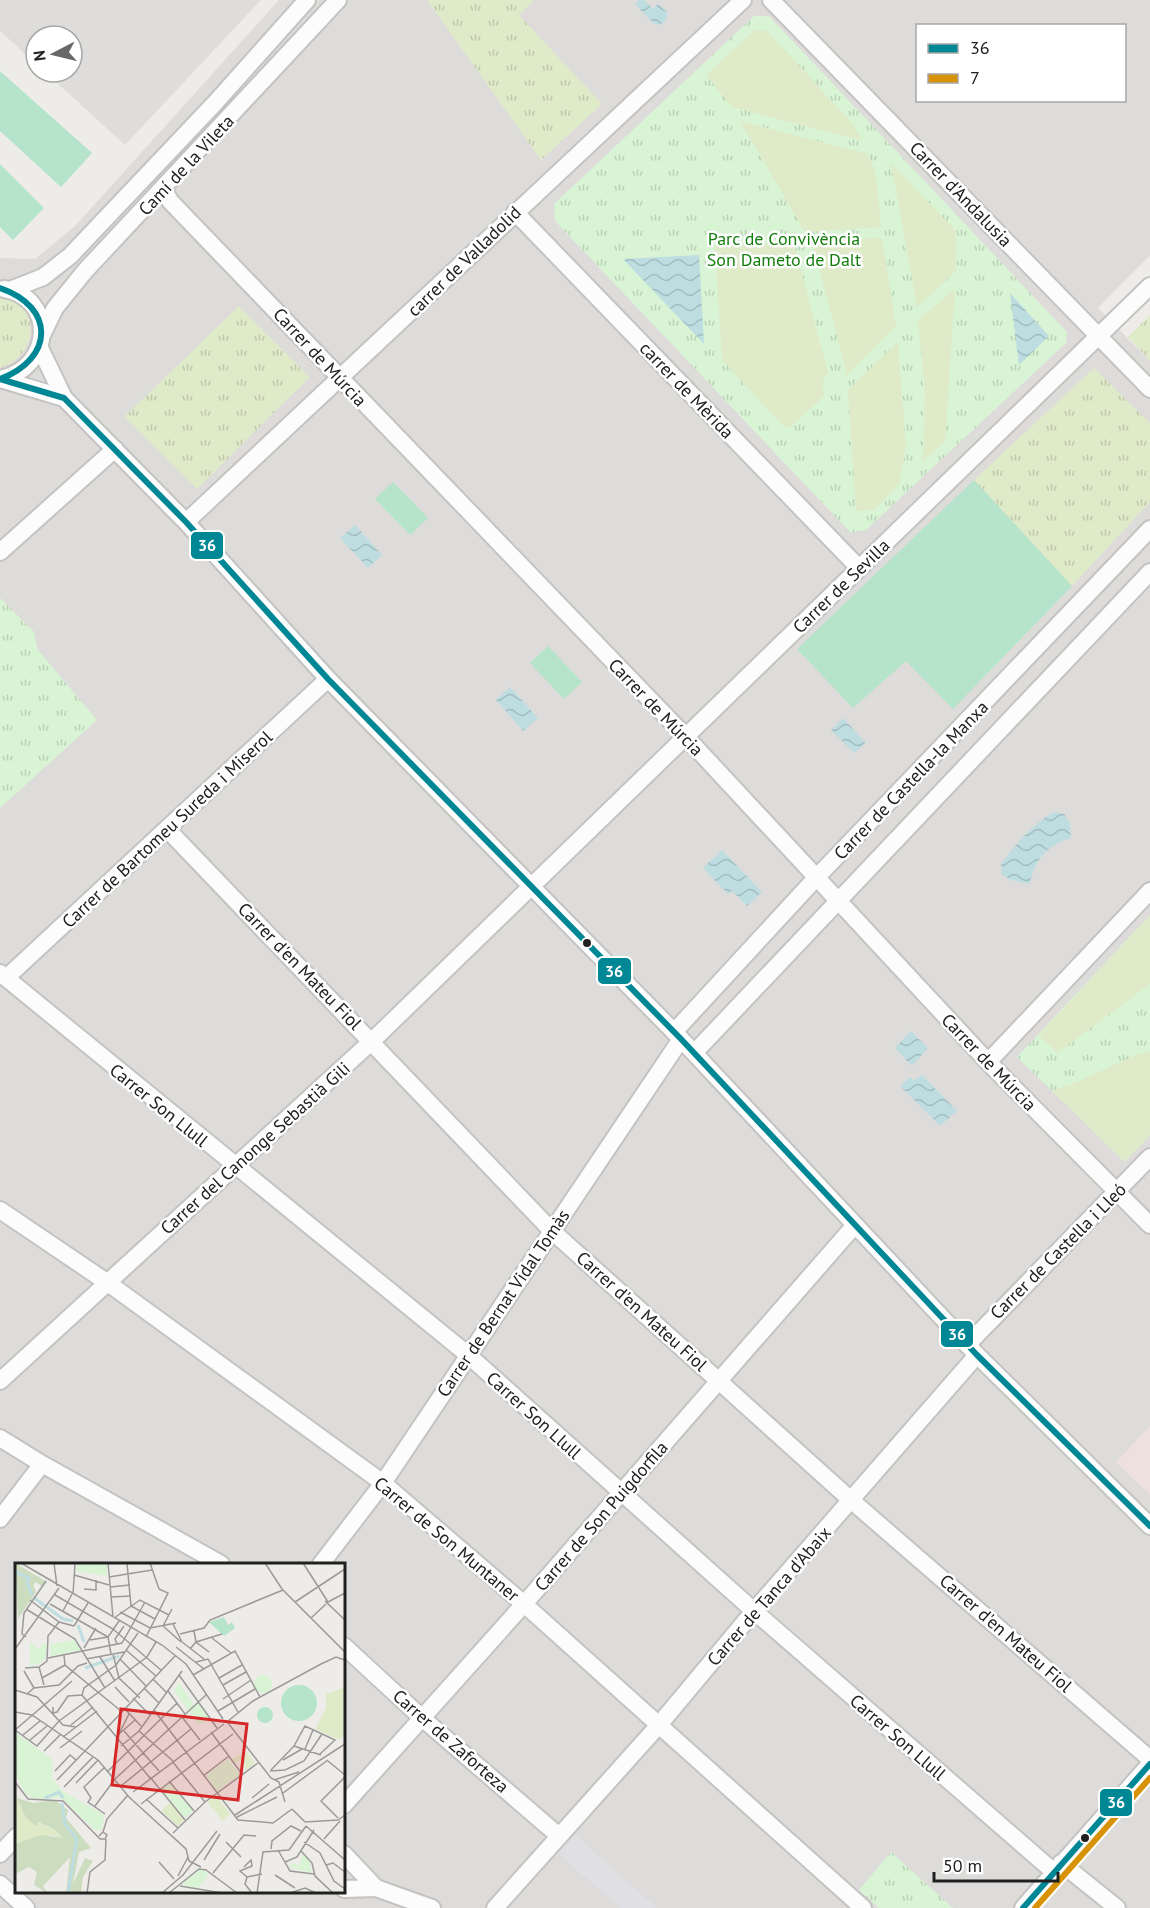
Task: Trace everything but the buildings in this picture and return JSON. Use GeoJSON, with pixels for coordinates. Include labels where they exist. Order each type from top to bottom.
{"type":"FeatureCollection","features":[{"type":"Feature","properties":{"kind":"street","name":"Camí de la Vileta"},"geometry":{"type":"LineString","coordinates":[[5,289],[43,277],[70,256],[215,103],[307,0]]}},
{"type":"Feature","properties":{"kind":"street","name":"Camí de la Vileta"},"geometry":{"type":"LineString","coordinates":[[0,379],[25,370],[55,308],[78,280],[338,0]]}},
{"type":"Feature","properties":{"kind":"street","name":"carrer de Valladolid"},"geometry":{"type":"LineString","coordinates":[[186,522],[743,0]]}},
{"type":"Feature","properties":{"kind":"street","name":"Carrer d'Andalusia"},"geometry":{"type":"LineString","coordinates":[[771,0],[1099,334],[1150,389]]}},
{"type":"Feature","properties":{"kind":"street","name":"Carrer de Múrcia"},"geometry":{"type":"LineString","coordinates":[[164,190],[339,379],[686,737],[988,1062],[1150,1224]]}},
{"type":"Feature","properties":{"kind":"street","name":"carrer de Mèrida"},"geometry":{"type":"LineString","coordinates":[[515,212],[860,568]]}},
{"type":"Feature","properties":{"kind":"street","name":"Carrer de Sevilla"},"geometry":{"type":"LineString","coordinates":[[533,887],[1150,286]]}},
{"type":"Feature","properties":{"kind":"street"},"geometry":{"type":"LineString","coordinates":[[5,289],[20,295],[36,310],[41,341],[64,398],[186,522],[328,679],[678,1036],[972,1350],[1150,1526]]}},
{"type":"Feature","properties":{"kind":"street"},"geometry":{"type":"LineString","coordinates":[[0,379],[64,398]]}},
{"type":"Feature","properties":{"kind":"street"},"geometry":{"type":"LineString","coordinates":[[0,552],[115,448]]}},
{"type":"Feature","properties":{"kind":"street","name":"Carrer de Castella-la Manxa"},"geometry":{"type":"LineString","coordinates":[[678,1036],[816,878],[1150,530]]}},
{"type":"Feature","properties":{"kind":"street","name":"Carrer de Castella-la Manxa"},"geometry":{"type":"LineString","coordinates":[[694,1053],[1150,572]]}},
{"type":"Feature","properties":{"kind":"street","name":"Carrer de Bartomeu Sureda i Miserol"},"geometry":{"type":"LineString","coordinates":[[3,976],[167,829],[328,679]]}},
{"type":"Feature","properties":{"kind":"street","name":"Carrer d'en Mateu Fiol"},"geometry":{"type":"LineString","coordinates":[[167,829],[551,1230],[852,1501],[1150,1758]]}},
{"type":"Feature","properties":{"kind":"street","name":"Carrer del Canonge Sebastià Gili"},"geometry":{"type":"LineString","coordinates":[[0,1381],[372,1041],[533,887]]}},
{"type":"Feature","properties":{"kind":"street"},"geometry":{"type":"LineString","coordinates":[[988,1062],[1150,891]]}},
{"type":"Feature","properties":{"kind":"street","name":"Carrer Son Llull"},"geometry":{"type":"LineString","coordinates":[[3,976],[467,1354],[754,1611],[1057,1868],[1117,1908]]}},
{"type":"Feature","properties":{"kind":"street","name":"Carrer de Bernat Vidal Tomàs"},"geometry":{"type":"LineString","coordinates":[[322,1563],[383,1483],[678,1036]]}},
{"type":"Feature","properties":{"kind":"street","name":"Carrer de Castella i Lleó"},"geometry":{"type":"LineString","coordinates":[[972,1350],[1150,1157]]}},
{"type":"Feature","properties":{"kind":"street","name":"Carrer de Son Muntaner"},"geometry":{"type":"LineString","coordinates":[[0,1210],[108,1283],[383,1483],[524,1604],[863,1908]]}},
{"type":"Feature","properties":{"kind":"street","name":"Carrer de Son Puigdorfila"},"geometry":{"type":"LineString","coordinates":[[345,1804],[524,1604],[855,1225]]}},
{"type":"Feature","properties":{"kind":"street","name":"Carrer de Tanca d'Abaix"},"geometry":{"type":"LineString","coordinates":[[495,1908],[658,1726],[754,1611],[852,1501],[972,1350]]}},
{"type":"Feature","properties":{"kind":"street"},"geometry":{"type":"LineString","coordinates":[[0,1438],[219,1563]]}},
{"type":"Feature","properties":{"kind":"street"},"geometry":{"type":"LineString","coordinates":[[0,1519],[42,1464]]}},
{"type":"Feature","properties":{"kind":"street","name":"Carrer de Zaforteza"},"geometry":{"type":"LineString","coordinates":[[345,1647],[422,1718],[560,1836]]}},
{"type":"Feature","properties":{"kind":"street"},"geometry":{"type":"LineString","coordinates":[[1023,1908],[1150,1764]]}},
{"type":"Feature","properties":{"kind":"street"},"geometry":{"type":"LineString","coordinates":[[0,1854],[15,1838]]}},
{"type":"Feature","properties":{"kind":"street"},"geometry":{"type":"LineString","coordinates":[[345,1855],[376,1888]]}},
{"type":"Feature","properties":{"kind":"street"},"geometry":{"type":"LineString","coordinates":[[0,1884],[27,1908]]}},
{"type":"Feature","properties":{"kind":"street"},"geometry":{"type":"LineString","coordinates":[[345,1889],[376,1888],[432,1908]]}},
{"type":"Feature","properties":{"kind":"shaded area"},"geometry":{"type":"Polygon","coordinates":[[[0,0],[261,0],[125,145],[58,84],[84,84],[84,24],[24,24],[24,53],[0,31],[0,0]]]}},
{"type":"Feature","properties":{"kind":"shaded area"},"geometry":{"type":"Polygon","coordinates":[[[279,0],[1150,0],[1150,255],[1098,308],[1150,361],[1150,1908],[0,1908],[0,258],[35,259],[75,226],[279,0]]]}},
{"type":"Feature","properties":{"kind":"shaded area"},"geometry":{"type":"Polygon","coordinates":[[[282,99],[433,263],[388,307],[331,247],[283,291],[192,193],[282,99]]]}},
{"type":"Feature","properties":{"kind":"shaded area"},"geometry":{"type":"Polygon","coordinates":[[[903,666],[950,712],[905,764],[856,712],[903,666]]]}},
{"type":"Feature","properties":{"kind":"shaded area"},"geometry":{"type":"Polygon","coordinates":[[[101,725],[173,806],[118,861],[45,780],[101,725]]]}},
{"type":"Feature","properties":{"kind":"shaded area"},"geometry":{"type":"Polygon","coordinates":[[[1150,1426],[1150,1495],[1116,1462],[1150,1426]]]}},
{"type":"Feature","properties":{"kind":"shaded area"},"geometry":{"type":"Polygon","coordinates":[[[566,1829],[657,1908],[620,1908],[550,1846],[566,1829]]]}},
{"type":"Feature","properties":{"kind":"green space"},"geometry":{"type":"Polygon","coordinates":[[[427,0],[534,0],[519,15],[602,104],[541,160],[427,0]]]}},
{"type":"Feature","properties":{"kind":"green space","name":"Parc de Convivència Son Dameto de Dalt"},"geometry":{"type":"Polygon","coordinates":[[[754,16],[769,16],[1067,332],[1066,343],[866,530],[851,533],[555,221],[554,204],[754,16]]]}},
{"type":"Feature","properties":{"kind":"green space"},"geometry":{"type":"Polygon","coordinates":[[[755,30],[767,31],[854,125],[861,140],[732,107],[706,75],[755,30]]]}},
{"type":"Feature","properties":{"kind":"green space"},"geometry":{"type":"Polygon","coordinates":[[[0,71],[92,153],[61,187],[0,131],[0,71]]]}},
{"type":"Feature","properties":{"kind":"green space"},"geometry":{"type":"Polygon","coordinates":[[[740,121],[868,154],[876,175],[881,227],[805,232],[740,121]]]}},
{"type":"Feature","properties":{"kind":"green space"},"geometry":{"type":"Polygon","coordinates":[[[891,163],[956,231],[956,271],[917,307],[891,163]]]}},
{"type":"Feature","properties":{"kind":"green space"},"geometry":{"type":"Polygon","coordinates":[[[0,164],[44,208],[13,240],[0,227],[0,164]]]}},
{"type":"Feature","properties":{"kind":"green space"},"geometry":{"type":"Polygon","coordinates":[[[882,238],[896,326],[847,375],[812,241],[882,238]]]}},
{"type":"Feature","properties":{"kind":"green space"},"geometry":{"type":"Polygon","coordinates":[[[794,242],[828,374],[822,382],[824,396],[793,425],[785,428],[722,360],[715,246],[794,242]]]}},
{"type":"Feature","properties":{"kind":"green space"},"geometry":{"type":"Polygon","coordinates":[[[955,289],[945,441],[923,461],[925,391],[918,320],[955,289]]]}},
{"type":"Feature","properties":{"kind":"green space"},"geometry":{"type":"Polygon","coordinates":[[[0,296],[13,300],[23,308],[29,318],[30,329],[23,352],[13,362],[0,368],[0,296]]]}},
{"type":"Feature","properties":{"kind":"green space"},"geometry":{"type":"Polygon","coordinates":[[[239,306],[310,377],[197,489],[124,417],[239,306]]]}},
{"type":"Feature","properties":{"kind":"green space"},"geometry":{"type":"Polygon","coordinates":[[[1150,315],[1150,361],[1128,337],[1150,315]]]}},
{"type":"Feature","properties":{"kind":"green space"},"geometry":{"type":"Polygon","coordinates":[[[898,342],[906,447],[899,484],[874,510],[856,511],[848,390],[898,342]]]}},
{"type":"Feature","properties":{"kind":"green space"},"geometry":{"type":"Polygon","coordinates":[[[1094,368],[1150,423],[1150,502],[1072,586],[974,480],[1094,368]]]}},
{"type":"Feature","properties":{"kind":"green space"},"geometry":{"type":"Polygon","coordinates":[[[974,480],[1072,586],[953,709],[906,661],[853,708],[797,649],[974,480]]]}},
{"type":"Feature","properties":{"kind":"green space"},"geometry":{"type":"Polygon","coordinates":[[[393,482],[428,518],[410,535],[375,499],[393,482]]]}},
{"type":"Feature","properties":{"kind":"green space"},"geometry":{"type":"Polygon","coordinates":[[[0,598],[34,632],[38,650],[97,720],[0,808],[0,598]]]}},
{"type":"Feature","properties":{"kind":"green space"},"geometry":{"type":"Polygon","coordinates":[[[548,646],[582,682],[564,699],[530,663],[548,646]]]}},
{"type":"Feature","properties":{"kind":"green space"},"geometry":{"type":"Polygon","coordinates":[[[1150,915],[1150,1135],[1125,1162],[1017,1057],[1150,915]]]}},
{"type":"Feature","properties":{"kind":"green space"},"geometry":{"type":"Polygon","coordinates":[[[1150,915],[1150,984],[1057,1053],[1039,1035],[1150,915]]]}},
{"type":"Feature","properties":{"kind":"green space"},"geometry":{"type":"Polygon","coordinates":[[[1150,1051],[1150,1135],[1125,1162],[1052,1091],[1150,1051]]]}},
{"type":"Feature","properties":{"kind":"green space"},"geometry":{"type":"Polygon","coordinates":[[[891,1852],[953,1908],[879,1908],[859,1890],[891,1852]]]}},
{"type":"Feature","properties":{"kind":"water"},"geometry":{"type":"Polygon","coordinates":[[[639,0],[644,0],[653,9],[658,4],[667,12],[666,21],[659,25],[654,24],[635,4],[639,0]]]}},
{"type":"Feature","properties":{"kind":"water"},"geometry":{"type":"Polygon","coordinates":[[[699,255],[704,344],[623,259],[699,255]]]}},
{"type":"Feature","properties":{"kind":"water"},"geometry":{"type":"Polygon","coordinates":[[[1010,293],[1049,336],[1019,365],[1010,293]]]}},
{"type":"Feature","properties":{"kind":"water"},"geometry":{"type":"Polygon","coordinates":[[[355,525],[382,555],[368,568],[340,538],[355,525]]]}},
{"type":"Feature","properties":{"kind":"water"},"geometry":{"type":"Polygon","coordinates":[[[510,687],[538,718],[523,731],[496,700],[510,687]]]}},
{"type":"Feature","properties":{"kind":"water"},"geometry":{"type":"Polygon","coordinates":[[[843,718],[866,743],[854,753],[831,730],[843,718]]]}},
{"type":"Feature","properties":{"kind":"water"},"geometry":{"type":"Polygon","coordinates":[[[1053,812],[1064,814],[1070,824],[1071,838],[1055,845],[1043,855],[1035,868],[1030,884],[1011,880],[1002,875],[1001,864],[1012,850],[1031,829],[1053,812]]]}},
{"type":"Feature","properties":{"kind":"water"},"geometry":{"type":"Polygon","coordinates":[[[722,850],[762,892],[747,906],[732,891],[728,894],[703,868],[722,850]]]}},
{"type":"Feature","properties":{"kind":"water"},"geometry":{"type":"Polygon","coordinates":[[[911,1031],[928,1048],[912,1066],[895,1048],[911,1031]]]}},
{"type":"Feature","properties":{"kind":"water"},"geometry":{"type":"Polygon","coordinates":[[[922,1075],[957,1111],[940,1126],[900,1086],[910,1077],[914,1081],[922,1075]]]}},
{"type":"Feature","properties":{"kind":"transit line","name":"36"},"geometry":{"type":"LineString","coordinates":[[0,288],[31,307],[39,320],[41,333],[38,346],[31,359],[18,370],[0,379]]}},
{"type":"Feature","properties":{"kind":"transit line","name":"36"},"geometry":{"type":"LineString","coordinates":[[0,379],[64,398],[186,522],[328,679],[681,1039],[977,1355],[1150,1526]]}},
{"type":"Feature","properties":{"kind":"transit line","name":"36"},"geometry":{"type":"LineString","coordinates":[[1023,1908],[1150,1764]]}},
{"type":"Feature","properties":{"kind":"transit line","name":"7"},"geometry":{"type":"LineString","coordinates":[[1035,1908],[1150,1778]]}}]}
